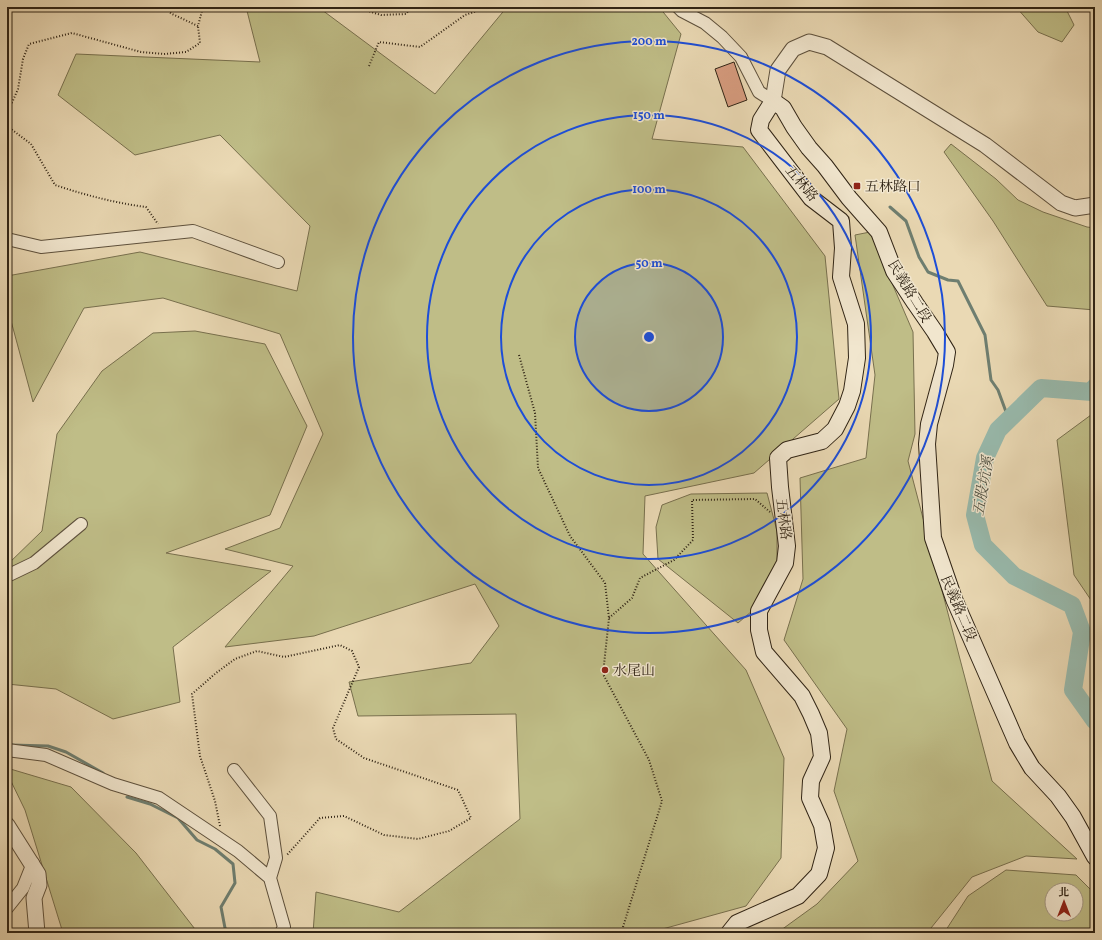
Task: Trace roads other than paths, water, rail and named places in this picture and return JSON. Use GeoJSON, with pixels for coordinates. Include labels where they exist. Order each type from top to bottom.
{"type":"FeatureCollection","features":[{"type":"Feature","properties":{"kind":"main road","name":"五林路"},"geometry":{"type":"LineString","coordinates":[[729,933],[737,923],[798,896],[820,874],[826,848],[822,825],[810,798],[811,781],[822,757],[819,733],[802,696],[764,652],[758,630],[759,611],[785,563],[787,546],[778,458],[787,450],[822,441],[835,429],[847,406],[852,391],[857,358],[856,324],[841,277],[843,248],[840,221],[811,198],[759,130],[761,120],[773,101]]}},
{"type":"Feature","properties":{"kind":"main road","name":"民義路二段"},"geometry":{"type":"LineString","coordinates":[[773,101],[783,108],[794,127],[810,148],[826,166],[849,198],[879,232],[894,271],[915,304],[936,332],[947,352],[929,424],[928,437],[927,467],[933,538],[954,599],[1017,743],[1032,768],[1062,801],[1073,817],[1095,857]]}},
{"type":"Feature","properties":{"kind":"street"},"geometry":{"type":"LineString","coordinates":[[678,7],[682,11],[705,22],[722,37],[741,57],[758,92],[773,101],[778,70],[793,49],[810,42],[827,47],[985,146],[1061,203],[1075,208],[1095,205]]}},
{"type":"Feature","properties":{"kind":"street"},"geometry":{"type":"LineString","coordinates":[[7,239],[41,248],[193,231],[278,262]]}},
{"type":"Feature","properties":{"kind":"street"},"geometry":{"type":"LineString","coordinates":[[7,576],[34,564],[81,524]]}},
{"type":"Feature","properties":{"kind":"street"},"geometry":{"type":"LineString","coordinates":[[7,750],[46,755],[113,784],[159,798],[238,851],[270,878]]}},
{"type":"Feature","properties":{"kind":"street"},"geometry":{"type":"LineString","coordinates":[[234,770],[270,816],[276,858],[270,878],[284,927],[281,933]]}},
{"type":"Feature","properties":{"kind":"street"},"geometry":{"type":"LineString","coordinates":[[7,825],[33,863],[38,874],[39,885],[34,898],[37,933]]}},
{"type":"Feature","properties":{"kind":"street"},"geometry":{"type":"LineString","coordinates":[[7,908],[23,888],[33,863]]}},
{"type":"Feature","properties":{"kind":"waterway"},"geometry":{"type":"LineString","coordinates":[[890,207],[906,221],[919,257],[928,272],[948,280],[958,281],[985,335],[991,380],[998,390],[1009,420]]}},
{"type":"Feature","properties":{"kind":"waterway","name":"五股坑溪"},"geometry":{"type":"LineString","coordinates":[[1095,387],[1092,392],[1041,388],[998,430],[985,458],[975,515],[983,545],[1014,576],[1072,605],[1082,632],[1073,690],[1095,721]]}},
{"type":"Feature","properties":{"kind":"waterway"},"geometry":{"type":"LineString","coordinates":[[11,745],[48,746],[66,752],[103,773]]}},
{"type":"Feature","properties":{"kind":"waterway"},"geometry":{"type":"LineString","coordinates":[[127,797],[150,804],[178,818],[197,840],[215,849],[233,864],[235,883],[221,907],[225,928],[229,933]]}},
{"type":"Feature","properties":{"kind":"place","name":"五林路口"},"geometry":{"type":"Point","coordinates":[857,186]}},
{"type":"Feature","properties":{"kind":"place","name":"水尾山"},"geometry":{"type":"Point","coordinates":[605,670]}}]}
